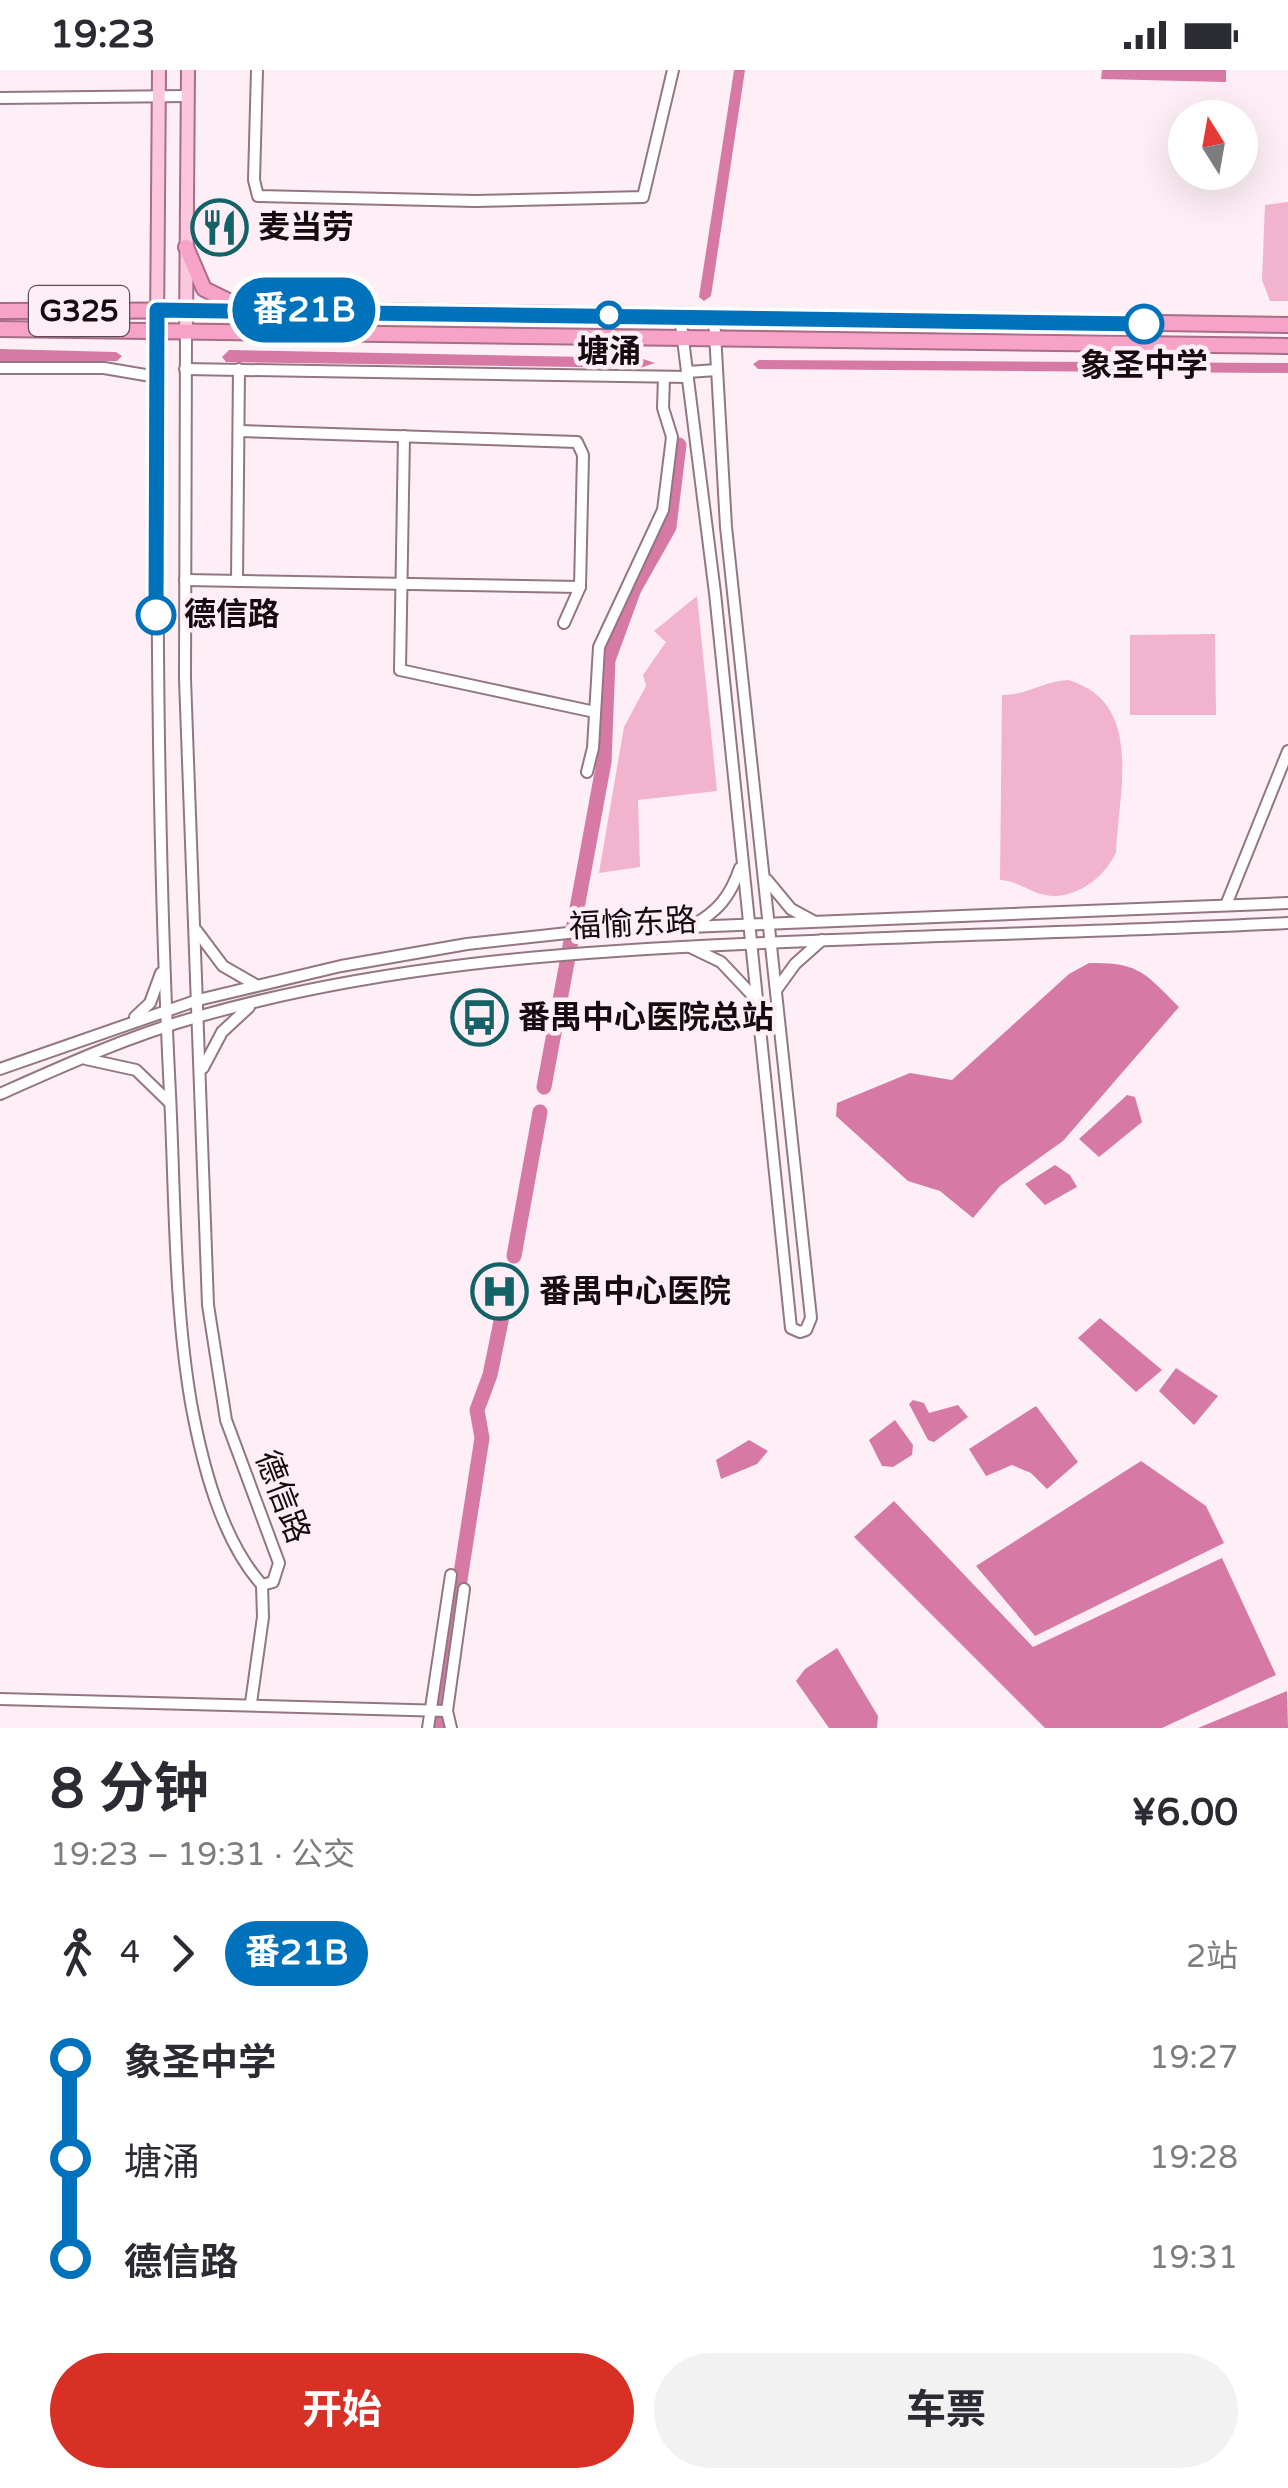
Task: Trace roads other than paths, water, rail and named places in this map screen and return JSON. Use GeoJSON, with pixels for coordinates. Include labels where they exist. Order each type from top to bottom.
{"type":"FeatureCollection","features":[{"type":"Feature","properties":{"kind":"highway"},"geometry":{"type":"LineString","coordinates":[[186,247],[204,289],[226,303],[254,310]]}},
{"type":"Feature","properties":{"kind":"highway","name":"G325"},"geometry":{"type":"LineString","coordinates":[[0,311],[254,310],[1288,325]]}},
{"type":"Feature","properties":{"kind":"highway"},"geometry":{"type":"LineString","coordinates":[[651,315],[651,337]]}},
{"type":"Feature","properties":{"kind":"highway"},"geometry":{"type":"LineString","coordinates":[[746,317],[747,338]]}},
{"type":"Feature","properties":{"kind":"highway","name":"G325"},"geometry":{"type":"LineString","coordinates":[[0,329],[1288,346]]}},
{"type":"Feature","properties":{"kind":"main road","name":"德信路"},"geometry":{"type":"LineString","coordinates":[[157,330],[159,70]]}},
{"type":"Feature","properties":{"kind":"main road","name":"德信路"},"geometry":{"type":"LineString","coordinates":[[186,331],[188,70]]}},
{"type":"Feature","properties":{"kind":"main road"},"geometry":{"type":"LineString","coordinates":[[158,266],[186,265]]}},
{"type":"Feature","properties":{"kind":"street"},"geometry":{"type":"LineString","coordinates":[[257,70],[254,180],[258,196],[475,201],[642,198],[673,70]]}},
{"type":"Feature","properties":{"kind":"street"},"geometry":{"type":"LineString","coordinates":[[0,98],[187,96]]}},
{"type":"Feature","properties":{"kind":"street"},"geometry":{"type":"LineString","coordinates":[[680,316],[791,1328],[800,1332],[806,1330],[812,1318],[726,528],[714,316]]}},
{"type":"Feature","properties":{"kind":"street","name":"德信路"},"geometry":{"type":"LineString","coordinates":[[157,330],[156,680],[166,1026],[182,1325],[191,1403],[216,1494],[250,1570],[262,1584],[273,1582],[279,1564],[236,1456],[212,1354],[184,580],[186,331]]}},
{"type":"Feature","properties":{"kind":"street"},"geometry":{"type":"LineString","coordinates":[[0,368],[104,368],[157,376]]}},
{"type":"Feature","properties":{"kind":"street"},"geometry":{"type":"LineString","coordinates":[[185,369],[664,376],[717,370]]}},
{"type":"Feature","properties":{"kind":"street"},"geometry":{"type":"LineString","coordinates":[[237,581],[239,370]]}},
{"type":"Feature","properties":{"kind":"street"},"geometry":{"type":"LineString","coordinates":[[587,772],[602,640],[663,510],[672,437],[663,408],[664,376]]}},
{"type":"Feature","properties":{"kind":"street"},"geometry":{"type":"LineString","coordinates":[[239,431],[578,442],[583,455],[580,586],[564,624]]}},
{"type":"Feature","properties":{"kind":"street"},"geometry":{"type":"LineString","coordinates":[[404,436],[400,670],[595,712]]}},
{"type":"Feature","properties":{"kind":"street"},"geometry":{"type":"LineString","coordinates":[[184,580],[580,586]]}},
{"type":"Feature","properties":{"kind":"street"},"geometry":{"type":"LineString","coordinates":[[1226,906],[1288,751]]}},
{"type":"Feature","properties":{"kind":"street"},"geometry":{"type":"LineString","coordinates":[[690,927],[719,908],[731,894],[742,863]]}},
{"type":"Feature","properties":{"kind":"street"},"geometry":{"type":"LineString","coordinates":[[765,875],[778,897],[814,922]]}},
{"type":"Feature","properties":{"kind":"street","name":"福愉东路"},"geometry":{"type":"LineString","coordinates":[[0,1069],[126,1023],[257,985],[382,957],[550,934],[1288,903]]}},
{"type":"Feature","properties":{"kind":"street","name":"福愉东路"},"geometry":{"type":"LineString","coordinates":[[0,1094],[80,1059],[198,1016],[429,968],[546,954],[683,946],[1288,923]]}},
{"type":"Feature","properties":{"kind":"street"},"geometry":{"type":"LineString","coordinates":[[195,928],[223,966],[239,979],[257,985]]}},
{"type":"Feature","properties":{"kind":"street"},"geometry":{"type":"LineString","coordinates":[[676,928],[683,946],[721,962],[741,978],[756,1000]]}},
{"type":"Feature","properties":{"kind":"street"},"geometry":{"type":"LineString","coordinates":[[777,990],[795,964],[822,940]]}},
{"type":"Feature","properties":{"kind":"street"},"geometry":{"type":"LineString","coordinates":[[126,1023],[150,1003],[164,958]]}},
{"type":"Feature","properties":{"kind":"street"},"geometry":{"type":"LineString","coordinates":[[201,1074],[222,1032],[254,1003]]}},
{"type":"Feature","properties":{"kind":"street"},"geometry":{"type":"LineString","coordinates":[[80,1059],[107,1060],[136,1070],[170,1104]]}},
{"type":"Feature","properties":{"kind":"street"},"geometry":{"type":"LineString","coordinates":[[428,1728],[450,1574]]}},
{"type":"Feature","properties":{"kind":"street"},"geometry":{"type":"LineString","coordinates":[[250,1703],[263,1617],[262,1584]]}},
{"type":"Feature","properties":{"kind":"street"},"geometry":{"type":"LineString","coordinates":[[451,1728],[445,1712],[464,1589]]}},
{"type":"Feature","properties":{"kind":"street"},"geometry":{"type":"LineString","coordinates":[[0,1699],[250,1703],[445,1712]]}},
{"type":"Feature","properties":{"kind":"waterway"},"geometry":{"type":"LineString","coordinates":[[544,1087],[604,762],[608,660],[634,589],[669,527],[679,445]]}},
{"type":"Feature","properties":{"kind":"waterway"},"geometry":{"type":"LineString","coordinates":[[514,1256],[540,1112]]}},
{"type":"Feature","properties":{"kind":"waterway"},"geometry":{"type":"LineString","coordinates":[[437,1728],[482,1438],[477,1410],[490,1375],[509,1282]]}},
{"type":"Feature","properties":{"kind":"place","name":"麦当劳"},"geometry":{"type":"Point","coordinates":[219,228]}},
{"type":"Feature","properties":{"kind":"place","name":"塘涌"},"geometry":{"type":"Point","coordinates":[609,315]}},
{"type":"Feature","properties":{"kind":"place","name":"象圣中学"},"geometry":{"type":"Point","coordinates":[1144,324]}},
{"type":"Feature","properties":{"kind":"place","name":"德信路"},"geometry":{"type":"Point","coordinates":[156,615]}},
{"type":"Feature","properties":{"kind":"place","name":"番禺中心医院总站"},"geometry":{"type":"Point","coordinates":[479,1018]}},
{"type":"Feature","properties":{"kind":"place","name":"番禺中心医院"},"geometry":{"type":"Point","coordinates":[500,1292]}}]}
